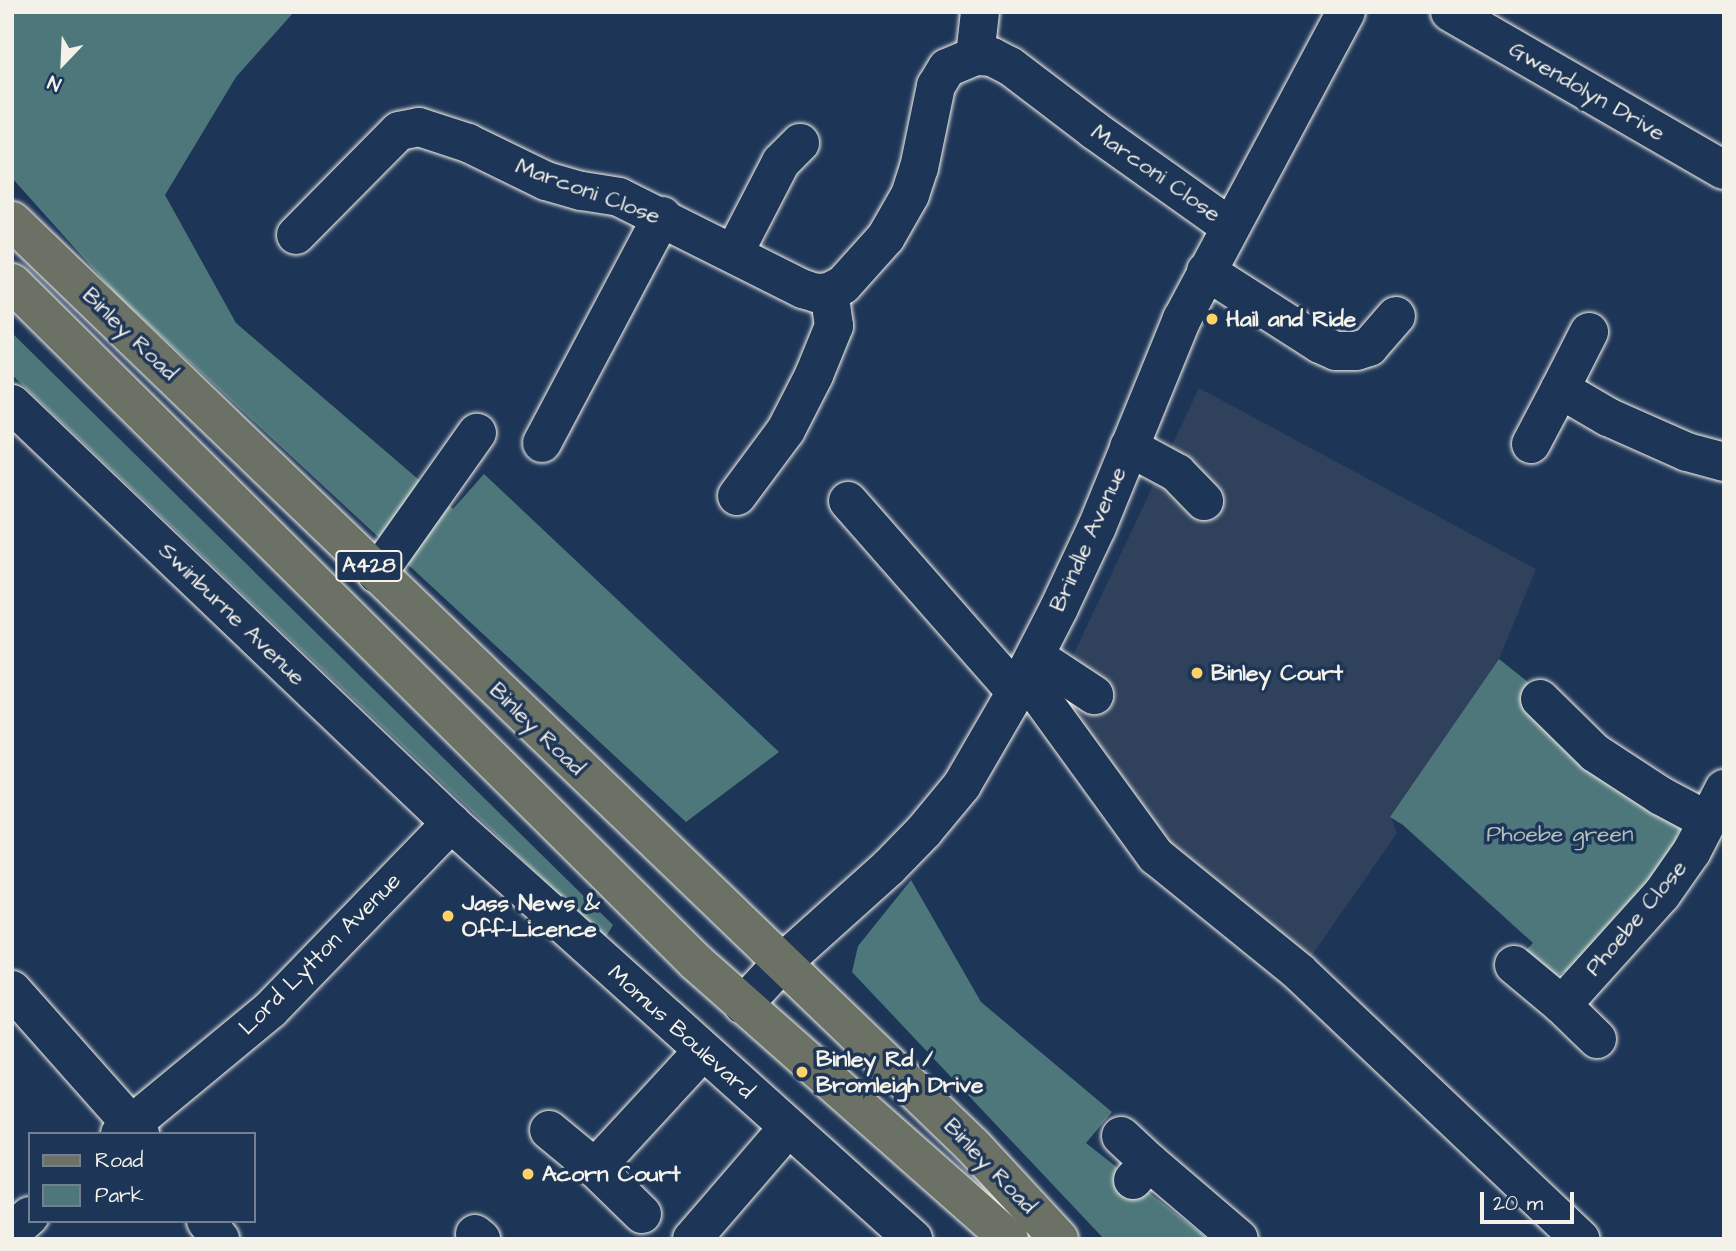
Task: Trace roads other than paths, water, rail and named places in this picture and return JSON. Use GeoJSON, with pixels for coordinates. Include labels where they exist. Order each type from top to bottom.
{"type":"FeatureCollection","features":[{"type":"Feature","properties":{"kind":"main road","name":"Binley Road"},"geometry":{"type":"LineString","coordinates":[[12,221],[377,574],[762,985],[866,1084],[955,1191],[1009,1239]]}},
{"type":"Feature","properties":{"kind":"main road","name":"Binley Road"},"geometry":{"type":"LineString","coordinates":[[12,283],[429,700],[696,962],[762,985],[972,1145],[1059,1239]]}},
{"type":"Feature","properties":{"kind":"street"},"geometry":{"type":"LineString","coordinates":[[737,496],[786,430],[814,376],[834,326],[829,292],[844,285],[886,237],[910,195],[919,168],[936,86],[947,68],[975,56],[980,12]]}},
{"type":"Feature","properties":{"kind":"street","name":"Brindle Avenue"},"geometry":{"type":"LineString","coordinates":[[762,985],[924,831],[962,785],[1025,675],[1097,527],[1182,319],[1229,226],[1346,12]]}},
{"type":"Feature","properties":{"kind":"street","name":"Gwendolyn Drive"},"geometry":{"type":"LineString","coordinates":[[1450,12],[1724,170]]}},
{"type":"Feature","properties":{"kind":"street","name":"Marconi Close"},"geometry":{"type":"LineString","coordinates":[[975,56],[992,57],[1010,66],[1094,131],[1229,226]]}},
{"type":"Feature","properties":{"kind":"street","name":"Marconi Close"},"geometry":{"type":"LineString","coordinates":[[296,235],[399,131],[419,127],[468,144],[546,181],[619,197],[662,216],[803,289],[816,293],[829,292]]}},
{"type":"Feature","properties":{"kind":"street"},"geometry":{"type":"LineString","coordinates":[[734,253],[781,162],[800,143]]}},
{"type":"Feature","properties":{"kind":"street"},"geometry":{"type":"LineString","coordinates":[[542,443],[662,216]]}},
{"type":"Feature","properties":{"kind":"street"},"geometry":{"type":"LineString","coordinates":[[1206,271],[1320,344],[1336,351],[1356,351],[1370,347],[1396,316]]}},
{"type":"Feature","properties":{"kind":"street"},"geometry":{"type":"LineString","coordinates":[[1531,444],[1589,332]]}},
{"type":"Feature","properties":{"kind":"street"},"geometry":{"type":"LineString","coordinates":[[1560,389],[1608,417],[1687,452],[1724,462]]}},
{"type":"Feature","properties":{"kind":"street","name":"Swinburne Avenue"},"geometry":{"type":"LineString","coordinates":[[12,404],[451,823]]}},
{"type":"Feature","properties":{"kind":"street"},"geometry":{"type":"LineString","coordinates":[[377,574],[477,433]]}},
{"type":"Feature","properties":{"kind":"street"},"geometry":{"type":"LineString","coordinates":[[1129,447],[1177,473],[1204,501]]}},
{"type":"Feature","properties":{"kind":"street"},"geometry":{"type":"LineString","coordinates":[[848,501],[1025,675],[1156,856],[1299,971],[1580,1239]]}},
{"type":"Feature","properties":{"kind":"street"},"geometry":{"type":"LineString","coordinates":[[1025,675],[1094,695]]}},
{"type":"Feature","properties":{"kind":"street"},"geometry":{"type":"LineString","coordinates":[[1541,699],[1595,753],[1661,796],[1716,805]]}},
{"type":"Feature","properties":{"kind":"street","name":"Phoebe Close"},"geometry":{"type":"LineString","coordinates":[[1562,1005],[1662,894],[1692,851],[1716,805]]}},
{"type":"Feature","properties":{"kind":"street","name":"Momus Boulevard"},"geometry":{"type":"LineString","coordinates":[[451,823],[912,1239]]}},
{"type":"Feature","properties":{"kind":"street","name":"Lord Lytton Avenue"},"geometry":{"type":"LineString","coordinates":[[130,1130],[271,1009],[451,823]]}},
{"type":"Feature","properties":{"kind":"street"},"geometry":{"type":"LineString","coordinates":[[1514,965],[1597,1039]]}},
{"type":"Feature","properties":{"kind":"street"},"geometry":{"type":"LineString","coordinates":[[12,990],[130,1130]]}},
{"type":"Feature","properties":{"kind":"street"},"geometry":{"type":"LineString","coordinates":[[595,1168],[702,1052]]}},
{"type":"Feature","properties":{"kind":"street"},"geometry":{"type":"LineString","coordinates":[[692,1239],[787,1129]]}},
{"type":"Feature","properties":{"kind":"street"},"geometry":{"type":"LineString","coordinates":[[549,1130],[595,1168],[642,1214]]}},
{"type":"Feature","properties":{"kind":"street"},"geometry":{"type":"LineString","coordinates":[[1121,1136],[1141,1171],[1238,1239]]}},
{"type":"Feature","properties":{"kind":"street"},"geometry":{"type":"LineString","coordinates":[[12,1232],[28,1218]]}},
{"type":"Feature","properties":{"kind":"street"},"geometry":{"type":"LineString","coordinates":[[208,1223],[220,1239]]}},
{"type":"Feature","properties":{"kind":"place","name":"Hail and Ride"},"geometry":{"type":"Point","coordinates":[1212,319]}},
{"type":"Feature","properties":{"kind":"place","name":"Binley Court"},"geometry":{"type":"Point","coordinates":[1197,673]}},
{"type":"Feature","properties":{"kind":"place","name":"Jass News & Off-Licence"},"geometry":{"type":"Point","coordinates":[448,916]}},
{"type":"Feature","properties":{"kind":"place","name":"Binley Rd / Bromleigh Drive"},"geometry":{"type":"Point","coordinates":[802,1072]}},
{"type":"Feature","properties":{"kind":"place","name":"Acorn Court"},"geometry":{"type":"Point","coordinates":[528,1174]}},
{"type":"Feature","properties":{"kind":"park label","name":"Phoebe green"},"geometry":{"type":"Point","coordinates":[1560,834]}}]}
